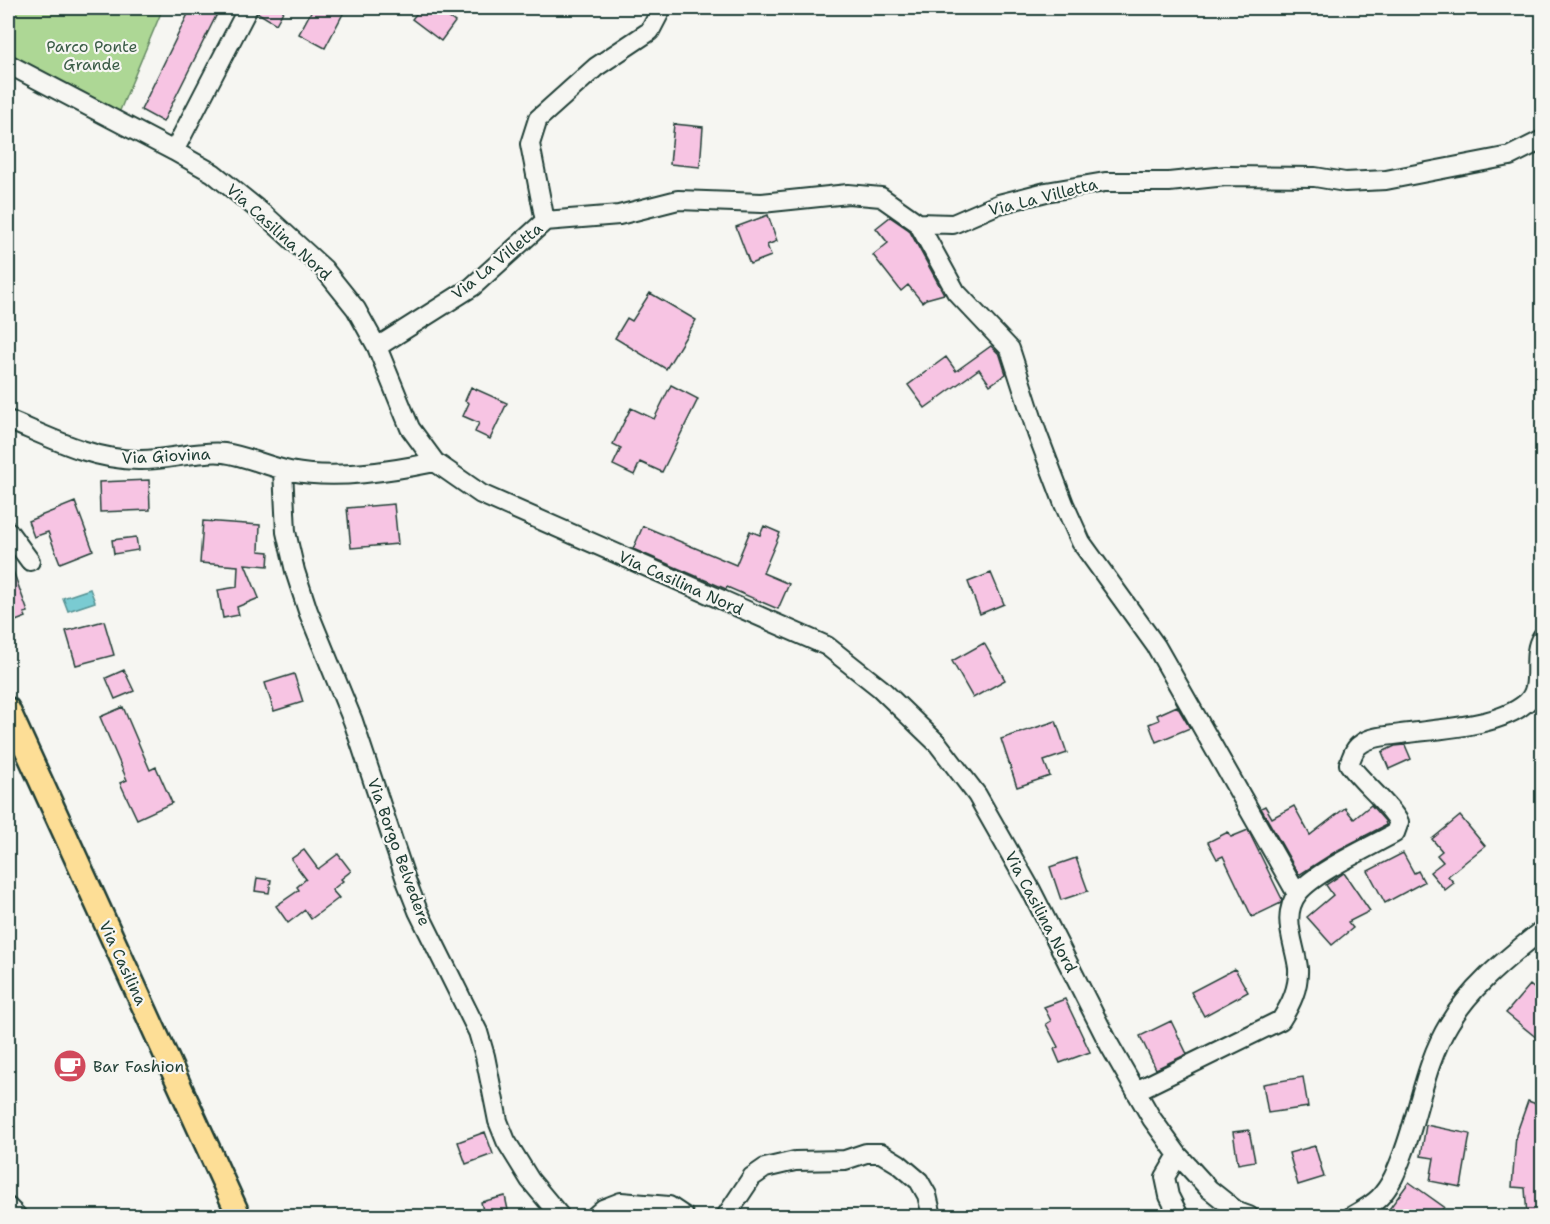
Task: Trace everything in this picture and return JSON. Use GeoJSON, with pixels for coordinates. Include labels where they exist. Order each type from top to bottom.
{"type":"FeatureCollection","features":[{"type":"Feature","properties":{"kind":"main road","name":"Via Casilina"},"geometry":{"type":"LineString","coordinates":[[8,710],[239,1216]]}},
{"type":"Feature","properties":{"kind":"street"},"geometry":{"type":"LineString","coordinates":[[174,151],[248,8]]}},
{"type":"Feature","properties":{"kind":"street"},"geometry":{"type":"LineString","coordinates":[[545,221],[530,144],[538,120],[596,67],[650,31],[662,8]]}},
{"type":"Feature","properties":{"kind":"street","name":"Via Casilina Nord"},"geometry":{"type":"LineString","coordinates":[[8,64],[213,173],[266,216],[324,269],[356,309],[377,347],[410,428],[435,462],[481,494],[827,646],[880,688],[938,744],[977,795],[1031,890],[1105,1036],[1152,1119],[1178,1155],[1209,1189],[1243,1215]]}},
{"type":"Feature","properties":{"kind":"street","name":"Via La Villetta"},"geometry":{"type":"LineString","coordinates":[[377,347],[472,287],[545,221],[619,215],[678,200],[762,203],[848,194],[881,197],[918,224],[954,224],[999,204],[1046,192],[1105,182],[1169,182],[1226,176],[1315,177],[1345,182],[1386,180],[1510,156],[1542,140]]}},
{"type":"Feature","properties":{"kind":"street"},"geometry":{"type":"LineString","coordinates":[[918,224],[956,292],[1010,349],[1037,433],[1081,542],[1156,646],[1297,894]]}},
{"type":"Feature","properties":{"kind":"street","name":"Via Giovina"},"geometry":{"type":"LineString","coordinates":[[8,420],[93,454],[110,458],[139,460],[223,453],[283,470],[307,474],[360,472],[435,462]]}},
{"type":"Feature","properties":{"kind":"street","name":"Via Borgo Belvedere"},"geometry":{"type":"LineString","coordinates":[[283,470],[286,532],[297,579],[353,721],[407,883],[422,919],[478,1032],[502,1134],[526,1175],[560,1216]]}},
{"type":"Feature","properties":{"kind":"street"},"geometry":{"type":"LineString","coordinates":[[8,531],[30,561]]}},
{"type":"Feature","properties":{"kind":"street"},"geometry":{"type":"LineString","coordinates":[[1136,1091],[1281,1020],[1292,1002],[1296,988],[1298,969],[1289,925],[1289,909],[1297,894],[1315,878],[1395,833],[1399,822],[1392,811],[1349,764],[1353,752],[1361,744],[1381,736],[1485,722],[1520,707],[1528,701],[1533,692],[1536,682],[1536,653],[1542,637]]}},
{"type":"Feature","properties":{"kind":"street"},"geometry":{"type":"LineString","coordinates":[[1352,1216],[1379,1198],[1394,1177],[1412,1130],[1435,1051],[1458,1009],[1508,958],[1542,930]]}},
{"type":"Feature","properties":{"kind":"street"},"geometry":{"type":"LineString","coordinates":[[726,1216],[752,1177],[765,1168],[795,1161],[845,1160],[866,1153],[881,1153],[900,1164],[919,1181],[927,1195],[933,1216]]}},
{"type":"Feature","properties":{"kind":"street"},"geometry":{"type":"LineString","coordinates":[[1178,1155],[1166,1177],[1169,1196],[1179,1216]]}},
{"type":"Feature","properties":{"kind":"street"},"geometry":{"type":"LineString","coordinates":[[595,1216],[603,1209],[621,1202],[669,1206],[684,1216]]}},
{"type":"Feature","properties":{"kind":"street"},"geometry":{"type":"LineString","coordinates":[[8,1207],[17,1216]]}},
{"type":"Feature","properties":{"kind":"green space","name":"Parco Ponte Grande"},"geometry":{"type":"Polygon","coordinates":[[[8,8],[163,8],[116,120],[8,64],[8,8]]]}},
{"type":"Feature","properties":{"kind":"water"},"geometry":{"type":"Polygon","coordinates":[[[90,589],[95,602],[68,611],[63,598],[90,589]]]}},
{"type":"Feature","properties":{"kind":"building"},"geometry":{"type":"Polygon","coordinates":[[[191,8],[220,8],[163,122],[141,110],[191,8]]]}},
{"type":"Feature","properties":{"kind":"building"},"geometry":{"type":"Polygon","coordinates":[[[259,8],[285,8],[276,24],[258,13],[259,8]]]}},
{"type":"Feature","properties":{"kind":"building"},"geometry":{"type":"Polygon","coordinates":[[[313,8],[346,8],[325,48],[299,34],[313,8]]]}},
{"type":"Feature","properties":{"kind":"building"},"geometry":{"type":"Polygon","coordinates":[[[421,8],[456,8],[448,17],[455,22],[441,41],[412,19],[421,8]]]}},
{"type":"Feature","properties":{"kind":"building"},"geometry":{"type":"Polygon","coordinates":[[[674,124],[703,127],[700,167],[670,164],[674,124]]]}},
{"type":"Feature","properties":{"kind":"building"},"geometry":{"type":"Polygon","coordinates":[[[768,215],[777,241],[767,245],[771,256],[750,264],[736,227],[768,215]]]}},
{"type":"Feature","properties":{"kind":"building"},"geometry":{"type":"Polygon","coordinates":[[[890,217],[909,230],[944,294],[922,302],[908,285],[901,291],[873,255],[888,243],[876,228],[890,217]]]}},
{"type":"Feature","properties":{"kind":"building"},"geometry":{"type":"Polygon","coordinates":[[[650,293],[696,320],[666,369],[615,338],[627,318],[632,321],[650,293]]]}},
{"type":"Feature","properties":{"kind":"building"},"geometry":{"type":"Polygon","coordinates":[[[991,346],[1000,355],[1006,374],[990,385],[979,369],[925,408],[908,385],[946,357],[956,371],[991,346]]]}},
{"type":"Feature","properties":{"kind":"building"},"geometry":{"type":"Polygon","coordinates":[[[671,385],[698,399],[662,472],[640,462],[634,475],[613,465],[621,448],[613,444],[631,408],[654,419],[671,385]]]}},
{"type":"Feature","properties":{"kind":"building"},"geometry":{"type":"Polygon","coordinates":[[[471,387],[507,403],[490,439],[475,432],[479,423],[463,416],[469,403],[465,401],[471,387]]]}},
{"type":"Feature","properties":{"kind":"building"},"geometry":{"type":"Polygon","coordinates":[[[149,480],[150,510],[100,512],[99,482],[149,480]]]}},
{"type":"Feature","properties":{"kind":"building"},"geometry":{"type":"Polygon","coordinates":[[[75,502],[93,550],[60,563],[48,532],[34,537],[28,521],[75,502]]]}},
{"type":"Feature","properties":{"kind":"building"},"geometry":{"type":"Polygon","coordinates":[[[394,504],[398,544],[351,548],[347,508],[394,504]]]}},
{"type":"Feature","properties":{"kind":"building"},"geometry":{"type":"Polygon","coordinates":[[[203,521],[260,525],[259,551],[269,552],[268,566],[245,564],[259,598],[237,607],[239,615],[223,618],[218,590],[237,587],[238,566],[200,563],[203,521]]]}},
{"type":"Feature","properties":{"kind":"building"},"geometry":{"type":"Polygon","coordinates":[[[643,526],[736,565],[750,531],[760,535],[764,526],[780,533],[763,573],[789,584],[778,609],[633,549],[643,526]]]}},
{"type":"Feature","properties":{"kind":"building"},"geometry":{"type":"Polygon","coordinates":[[[136,537],[138,550],[114,554],[112,540],[136,537]]]}},
{"type":"Feature","properties":{"kind":"building"},"geometry":{"type":"Polygon","coordinates":[[[9,560],[28,612],[24,613],[26,617],[8,624],[9,560]]]}},
{"type":"Feature","properties":{"kind":"building"},"geometry":{"type":"Polygon","coordinates":[[[991,573],[1004,604],[980,614],[968,582],[991,573]]]}},
{"type":"Feature","properties":{"kind":"building"},"geometry":{"type":"Polygon","coordinates":[[[104,621],[114,655],[76,665],[66,631],[104,621]]]}},
{"type":"Feature","properties":{"kind":"building"},"geometry":{"type":"Polygon","coordinates":[[[984,643],[1005,680],[973,698],[952,661],[984,643]]]}},
{"type":"Feature","properties":{"kind":"building"},"geometry":{"type":"Polygon","coordinates":[[[124,670],[134,691],[115,699],[106,678],[124,670]]]}},
{"type":"Feature","properties":{"kind":"building"},"geometry":{"type":"Polygon","coordinates":[[[294,674],[303,702],[274,711],[265,683],[294,674]]]}},
{"type":"Feature","properties":{"kind":"building"},"geometry":{"type":"Polygon","coordinates":[[[1177,706],[1190,728],[1156,742],[1149,724],[1159,720],[1157,715],[1177,706]]]}},
{"type":"Feature","properties":{"kind":"building"},"geometry":{"type":"Polygon","coordinates":[[[123,707],[150,770],[156,767],[172,803],[137,819],[120,783],[127,780],[100,717],[123,707]]]}},
{"type":"Feature","properties":{"kind":"building"},"geometry":{"type":"Polygon","coordinates":[[[1056,721],[1067,753],[1044,761],[1050,776],[1017,787],[1001,739],[1056,721]]]}},
{"type":"Feature","properties":{"kind":"building"},"geometry":{"type":"Polygon","coordinates":[[[1405,745],[1411,759],[1389,769],[1382,752],[1395,746],[1405,745]]]}},
{"type":"Feature","properties":{"kind":"building"},"geometry":{"type":"Polygon","coordinates":[[[1371,805],[1386,825],[1338,850],[1299,875],[1261,808],[1265,806],[1272,818],[1294,806],[1310,835],[1345,808],[1354,819],[1371,805]]]}},
{"type":"Feature","properties":{"kind":"building"},"geometry":{"type":"Polygon","coordinates":[[[1460,816],[1485,846],[1448,876],[1454,883],[1445,890],[1430,872],[1443,862],[1437,855],[1442,851],[1432,839],[1460,816]]]}},
{"type":"Feature","properties":{"kind":"building"},"geometry":{"type":"Polygon","coordinates":[[[1248,830],[1282,899],[1281,903],[1252,917],[1223,856],[1217,859],[1208,842],[1228,832],[1231,837],[1248,830]]]}},
{"type":"Feature","properties":{"kind":"building"},"geometry":{"type":"Polygon","coordinates":[[[304,850],[318,869],[338,854],[351,871],[332,890],[339,898],[311,919],[305,910],[288,923],[276,906],[299,890],[297,887],[306,879],[291,859],[304,850]]]}},
{"type":"Feature","properties":{"kind":"building"},"geometry":{"type":"Polygon","coordinates":[[[1403,853],[1414,873],[1418,871],[1424,882],[1385,903],[1368,871],[1403,853]]]}},
{"type":"Feature","properties":{"kind":"building"},"geometry":{"type":"Polygon","coordinates":[[[1076,858],[1088,891],[1061,900],[1050,867],[1076,858]]]}},
{"type":"Feature","properties":{"kind":"building"},"geometry":{"type":"Polygon","coordinates":[[[1344,873],[1370,911],[1348,922],[1353,928],[1332,945],[1307,917],[1333,895],[1326,885],[1344,873]]]}},
{"type":"Feature","properties":{"kind":"building"},"geometry":{"type":"Polygon","coordinates":[[[257,878],[271,880],[269,893],[255,891],[257,878]]]}},
{"type":"Feature","properties":{"kind":"building"},"geometry":{"type":"Polygon","coordinates":[[[1235,969],[1248,992],[1204,1016],[1191,992],[1235,969]]]}},
{"type":"Feature","properties":{"kind":"building"},"geometry":{"type":"Polygon","coordinates":[[[1530,985],[1542,995],[1542,1033],[1538,1039],[1506,1013],[1530,985]]]}},
{"type":"Feature","properties":{"kind":"building"},"geometry":{"type":"Polygon","coordinates":[[[1065,999],[1090,1052],[1060,1063],[1054,1049],[1058,1047],[1046,1024],[1051,1021],[1044,1007],[1065,999]]]}},
{"type":"Feature","properties":{"kind":"building"},"geometry":{"type":"Polygon","coordinates":[[[1171,1021],[1187,1054],[1156,1069],[1140,1036],[1171,1021]]]}},
{"type":"Feature","properties":{"kind":"building"},"geometry":{"type":"Polygon","coordinates":[[[1303,1077],[1308,1107],[1268,1113],[1263,1084],[1303,1077]]]}},
{"type":"Feature","properties":{"kind":"building"},"geometry":{"type":"Polygon","coordinates":[[[1528,1101],[1542,1106],[1542,1216],[1527,1216],[1525,1188],[1512,1187],[1516,1135],[1528,1101]]]}},
{"type":"Feature","properties":{"kind":"building"},"geometry":{"type":"Polygon","coordinates":[[[1426,1125],[1470,1134],[1461,1187],[1430,1181],[1434,1158],[1421,1156],[1426,1125]]]}},
{"type":"Feature","properties":{"kind":"building"},"geometry":{"type":"Polygon","coordinates":[[[1249,1130],[1255,1161],[1238,1164],[1233,1132],[1249,1130]]]}},
{"type":"Feature","properties":{"kind":"building"},"geometry":{"type":"Polygon","coordinates":[[[485,1132],[493,1154],[466,1164],[458,1142],[485,1132]]]}},
{"type":"Feature","properties":{"kind":"building"},"geometry":{"type":"Polygon","coordinates":[[[1315,1146],[1324,1177],[1298,1185],[1289,1153],[1315,1146]]]}},
{"type":"Feature","properties":{"kind":"building"},"geometry":{"type":"Polygon","coordinates":[[[1409,1182],[1444,1207],[1437,1216],[1384,1216],[1409,1182]]]}},
{"type":"Feature","properties":{"kind":"building"},"geometry":{"type":"Polygon","coordinates":[[[505,1196],[508,1210],[484,1215],[481,1202],[505,1196]]]}},
{"type":"Feature","properties":{"kind":"place","name":"Bar Fashion"},"geometry":{"type":"Point","coordinates":[70,1066]}}]}
